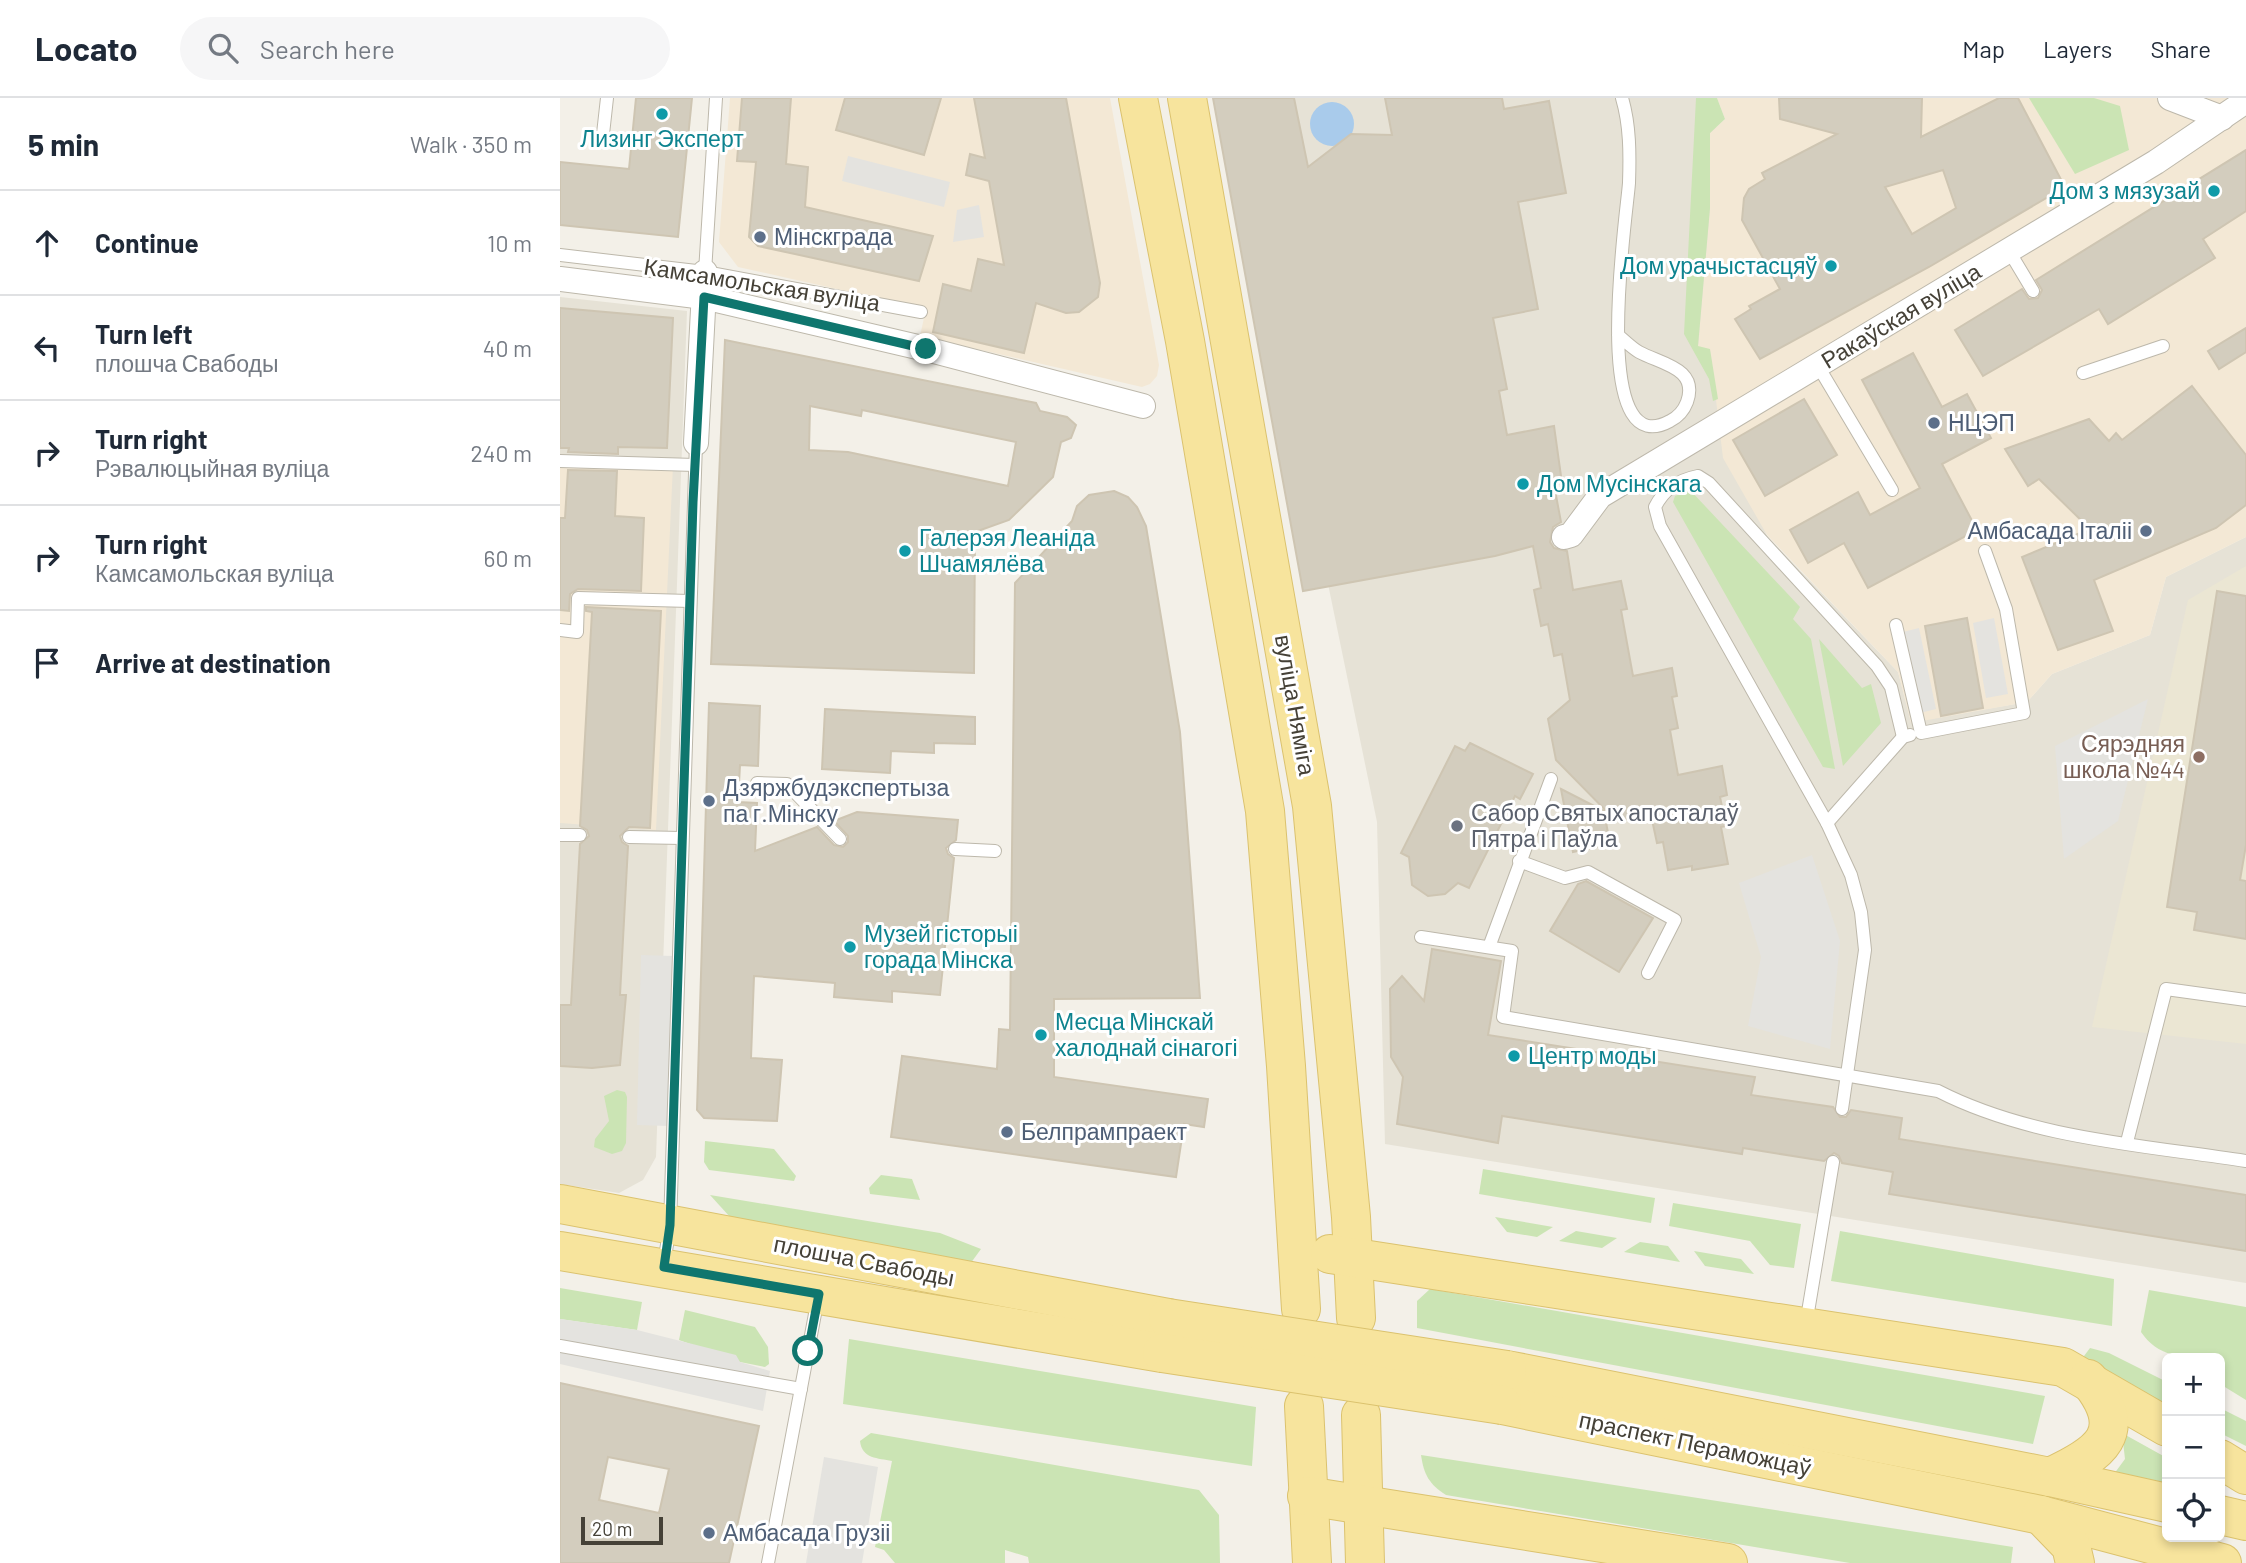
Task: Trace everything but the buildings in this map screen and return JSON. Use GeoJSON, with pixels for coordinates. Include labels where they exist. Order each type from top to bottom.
{"type":"FeatureCollection","features":[{"type":"Feature","properties":{"kind":"main road","name":"вуліца Няміга"},"geometry":{"type":"LineString","coordinates":[[1138,98],[1185,341],[1265,811],[1299,1248],[1301,1309]]}},
{"type":"Feature","properties":{"kind":"main road","name":"вуліца Няміга"},"geometry":{"type":"LineString","coordinates":[[1187,98],[1231,334],[1312,806],[1354,1258],[1356,1318]]}},
{"type":"Feature","properties":{"kind":"main road","name":"плошча Свабоды"},"geometry":{"type":"LineString","coordinates":[[560,1204],[670,1225],[1165,1335]]}},
{"type":"Feature","properties":{"kind":"main road"},"geometry":{"type":"LineString","coordinates":[[1299,1248],[2063,1367],[2162,1424]]}},
{"type":"Feature","properties":{"kind":"main road","name":"плошча Свабоды"},"geometry":{"type":"LineString","coordinates":[[560,1251],[819,1294],[1165,1335]]}},
{"type":"Feature","properties":{"kind":"main road","name":"праспект Пераможцаў"},"geometry":{"type":"LineString","coordinates":[[1165,1335],[1505,1387],[2050,1477],[2162,1502]]}},
{"type":"Feature","properties":{"kind":"main road"},"geometry":{"type":"LineString","coordinates":[[2050,1477],[2087,1460],[2100,1448],[2109,1430],[2108,1414],[2100,1395],[2088,1379]]}},
{"type":"Feature","properties":{"kind":"main road","name":"праспект Пераможцаў"},"geometry":{"type":"LineString","coordinates":[[1505,1387],[2041,1515],[2222,1563]]}},
{"type":"Feature","properties":{"kind":"main road"},"geometry":{"type":"LineString","coordinates":[[1304,1406],[1312,1563]]}},
{"type":"Feature","properties":{"kind":"main road"},"geometry":{"type":"LineString","coordinates":[[1361,1415],[1365,1563]]}},
{"type":"Feature","properties":{"kind":"main road"},"geometry":{"type":"LineString","coordinates":[[2225,1462],[2246,1475]]}},
{"type":"Feature","properties":{"kind":"main road"},"geometry":{"type":"LineString","coordinates":[[1307,1496],[1728,1563]]}},
{"type":"Feature","properties":{"kind":"main road"},"geometry":{"type":"LineString","coordinates":[[2041,1515],[2071,1546],[2075,1563]]}},
{"type":"Feature","properties":{"kind":"main road"},"geometry":{"type":"LineString","coordinates":[[2225,1516],[2246,1521]]}},
{"type":"Feature","properties":{"kind":"street"},"geometry":{"type":"LineString","coordinates":[[2170,98],[2222,118]]}},
{"type":"Feature","properties":{"kind":"street","name":"Ракаўская вуліца"},"geometry":{"type":"LineString","coordinates":[[1564,537],[1571,535],[1600,495],[2009,251],[2246,101]]}},
{"type":"Feature","properties":{"kind":"street"},"geometry":{"type":"LineString","coordinates":[[696,454],[705,272]]}},
{"type":"Feature","properties":{"kind":"street","name":"Камсамольская вуліца"},"geometry":{"type":"LineString","coordinates":[[560,279],[704,297],[926,349],[1143,406]]}},
{"type":"Feature","properties":{"kind":"lane"},"geometry":{"type":"LineString","coordinates":[[603,134],[607,98]]}},
{"type":"Feature","properties":{"kind":"lane"},"geometry":{"type":"LineString","coordinates":[[705,272],[716,98]]}},
{"type":"Feature","properties":{"kind":"lane"},"geometry":{"type":"LineString","coordinates":[[1618,335],[1637,351],[1674,365],[1686,377],[1690,393],[1684,410],[1670,422],[1651,427],[1638,421],[1628,409],[1618,335],[1617,304],[1629,182],[1628,120],[1622,98]]}},
{"type":"Feature","properties":{"kind":"lane"},"geometry":{"type":"LineString","coordinates":[[2009,251],[2034,291]]}},
{"type":"Feature","properties":{"kind":"lane","name":"Камсамольская вуліца"},"geometry":{"type":"LineString","coordinates":[[560,256],[705,272],[921,312]]}},
{"type":"Feature","properties":{"kind":"lane"},"geometry":{"type":"LineString","coordinates":[[2084,373],[2162,346]]}},
{"type":"Feature","properties":{"kind":"lane"},"geometry":{"type":"LineString","coordinates":[[1818,366],[1892,489]]}},
{"type":"Feature","properties":{"kind":"lane"},"geometry":{"type":"LineString","coordinates":[[560,461],[696,454],[670,1225],[664,1267]]}},
{"type":"Feature","properties":{"kind":"lane"},"geometry":{"type":"LineString","coordinates":[[1842,1109],[1860,1000],[1864,950],[1861,912],[1851,875],[1827,823],[1660,526],[1655,507],[1663,491],[1687,478],[1698,476],[1718,492],[1877,666],[1891,687],[1903,737]]}},
{"type":"Feature","properties":{"kind":"lane"},"geometry":{"type":"LineString","coordinates":[[1827,823],[1903,737],[2024,713],[2006,609],[1985,551]]}},
{"type":"Feature","properties":{"kind":"lane"},"geometry":{"type":"LineString","coordinates":[[560,630],[577,632],[578,598],[690,601]]}},
{"type":"Feature","properties":{"kind":"lane"},"geometry":{"type":"LineString","coordinates":[[1896,625],[1921,733]]}},
{"type":"Feature","properties":{"kind":"lane"},"geometry":{"type":"LineString","coordinates":[[1489,947],[1551,779]]}},
{"type":"Feature","properties":{"kind":"lane"},"geometry":{"type":"LineString","coordinates":[[757,783],[788,784],[840,839]]}},
{"type":"Feature","properties":{"kind":"lane"},"geometry":{"type":"LineString","coordinates":[[560,835],[580,835]]}},
{"type":"Feature","properties":{"kind":"lane"},"geometry":{"type":"LineString","coordinates":[[629,837],[682,838]]}},
{"type":"Feature","properties":{"kind":"lane"},"geometry":{"type":"LineString","coordinates":[[955,849],[995,851]]}},
{"type":"Feature","properties":{"kind":"lane"},"geometry":{"type":"LineString","coordinates":[[1519,861],[1565,878],[1588,872],[1675,920],[1648,973]]}},
{"type":"Feature","properties":{"kind":"lane"},"geometry":{"type":"LineString","coordinates":[[1421,937],[1512,951],[1503,1017],[1938,1091],[1969,1107],[2042,1129],[2246,1161]]}},
{"type":"Feature","properties":{"kind":"lane"},"geometry":{"type":"LineString","coordinates":[[2127,1142],[2166,989],[2246,1000]]}},
{"type":"Feature","properties":{"kind":"lane"},"geometry":{"type":"LineString","coordinates":[[1806,1326],[1833,1162]]}},
{"type":"Feature","properties":{"kind":"lane"},"geometry":{"type":"LineString","coordinates":[[768,1563],[819,1294]]}},
{"type":"Feature","properties":{"kind":"lane"},"geometry":{"type":"LineString","coordinates":[[560,1346],[801,1389]]}},
{"type":"Feature","properties":{"kind":"shaded area"},"geometry":{"type":"Polygon","coordinates":[[[730,98],[1110,98],[1159,365],[1157,376],[1150,384],[1142,387],[920,336],[926,309],[738,267],[719,242],[730,98]]]}},
{"type":"Feature","properties":{"kind":"shaded area"},"geometry":{"type":"Polygon","coordinates":[[[1228,98],[1717,98],[1710,349],[1718,399],[1767,536],[1898,672],[1911,722],[2027,702],[2052,674],[2150,635],[2166,577],[2246,537],[2246,1283],[1385,1144],[1377,822],[1228,98]]]}},
{"type":"Feature","properties":{"kind":"shaded area"},"geometry":{"type":"Polygon","coordinates":[[[1717,98],[2246,98],[2246,537],[2166,577],[2150,635],[2052,674],[2027,702],[1911,723],[1898,672],[1767,535],[1723,458],[1710,350],[1698,347],[1710,208],[1710,133],[1725,119],[1717,98]]]}},
{"type":"Feature","properties":{"kind":"shaded area"},"geometry":{"type":"Polygon","coordinates":[[[848,156],[950,182],[944,207],[842,181],[848,156]]]}},
{"type":"Feature","properties":{"kind":"shaded area"},"geometry":{"type":"Polygon","coordinates":[[[979,205],[984,237],[953,242],[957,210],[979,205]]]}},
{"type":"Feature","properties":{"kind":"shaded area"},"geometry":{"type":"Polygon","coordinates":[[[560,297],[687,311],[656,1157],[643,1180],[619,1193],[560,1184],[560,297]]]}},
{"type":"Feature","properties":{"kind":"shaded area"},"geometry":{"type":"Polygon","coordinates":[[[560,462],[673,465],[656,830],[560,823],[560,462]]]}},
{"type":"Feature","properties":{"kind":"shaded area","name":"Сярэдняя школа №44"},"geometry":{"type":"Polygon","coordinates":[[[2246,566],[2246,1044],[2092,1027],[2188,600],[2246,566]]]}},
{"type":"Feature","properties":{"kind":"shaded area"},"geometry":{"type":"Polygon","coordinates":[[[1994,618],[2008,694],[1986,698],[1973,623],[1994,618]]]}},
{"type":"Feature","properties":{"kind":"shaded area"},"geometry":{"type":"Polygon","coordinates":[[[1919,628],[1936,709],[1920,713],[1903,632],[1919,628]]]}},
{"type":"Feature","properties":{"kind":"shaded area"},"geometry":{"type":"Polygon","coordinates":[[[2148,699],[2118,821],[2064,859],[2055,746],[2148,699]]]}},
{"type":"Feature","properties":{"kind":"shaded area"},"geometry":{"type":"Polygon","coordinates":[[[1812,855],[1840,941],[1830,1049],[1748,1026],[1761,957],[1739,883],[1812,855]]]}},
{"type":"Feature","properties":{"kind":"shaded area"},"geometry":{"type":"Polygon","coordinates":[[[641,955],[673,956],[669,1126],[637,1125],[641,955]]]}},
{"type":"Feature","properties":{"kind":"shaded area"},"geometry":{"type":"Polygon","coordinates":[[[560,1319],[637,1330],[736,1355],[740,1362],[770,1371],[763,1411],[560,1364],[560,1319]]]}},
{"type":"Feature","properties":{"kind":"shaded area"},"geometry":{"type":"Polygon","coordinates":[[[824,1457],[878,1467],[862,1563],[806,1563],[824,1457]]]}},
{"type":"Feature","properties":{"kind":"green space"},"geometry":{"type":"Polygon","coordinates":[[[1696,98],[1717,98],[1725,119],[1710,133],[1710,208],[1698,346],[1710,349],[1718,399],[1713,401],[1709,379],[1684,334],[1696,98]]]}},
{"type":"Feature","properties":{"kind":"green space"},"geometry":{"type":"Polygon","coordinates":[[[2029,98],[2094,98],[2120,106],[2129,150],[2075,174],[2029,98]]]}},
{"type":"Feature","properties":{"kind":"green space"},"geometry":{"type":"Polygon","coordinates":[[[1690,490],[1800,607],[1793,619],[1811,639],[1835,769],[1823,767],[1673,502],[1675,496],[1690,490]]]}},
{"type":"Feature","properties":{"kind":"green space"},"geometry":{"type":"Polygon","coordinates":[[[1819,639],[1862,688],[1871,684],[1881,723],[1843,766],[1819,639]]]}},
{"type":"Feature","properties":{"kind":"green space"},"geometry":{"type":"Polygon","coordinates":[[[617,1090],[625,1092],[627,1097],[626,1143],[622,1151],[612,1154],[594,1147],[595,1139],[609,1121],[604,1096],[617,1090]]]}},
{"type":"Feature","properties":{"kind":"green space"},"geometry":{"type":"Polygon","coordinates":[[[705,1141],[774,1149],[796,1176],[794,1181],[709,1170],[704,1162],[705,1141]]]}},
{"type":"Feature","properties":{"kind":"green space"},"geometry":{"type":"Polygon","coordinates":[[[1483,1169],[1655,1198],[1651,1223],[1479,1194],[1483,1169]]]}},
{"type":"Feature","properties":{"kind":"green space"},"geometry":{"type":"Polygon","coordinates":[[[881,1175],[912,1179],[920,1200],[870,1194],[869,1188],[881,1175]]]}},
{"type":"Feature","properties":{"kind":"green space"},"geometry":{"type":"Polygon","coordinates":[[[710,1195],[940,1233],[981,1249],[965,1271],[730,1217],[710,1195]]]}},
{"type":"Feature","properties":{"kind":"green space"},"geometry":{"type":"Polygon","coordinates":[[[1673,1203],[1801,1224],[1794,1268],[1770,1265],[1750,1241],[1669,1226],[1673,1203]]]}},
{"type":"Feature","properties":{"kind":"green space"},"geometry":{"type":"Polygon","coordinates":[[[1495,1217],[1553,1227],[1537,1237],[1507,1232],[1495,1217]]]}},
{"type":"Feature","properties":{"kind":"green space"},"geometry":{"type":"Polygon","coordinates":[[[1576,1231],[1617,1238],[1602,1248],[1559,1241],[1576,1231]]]}},
{"type":"Feature","properties":{"kind":"green space"},"geometry":{"type":"Polygon","coordinates":[[[1840,1231],[2114,1279],[2112,1326],[1831,1281],[1840,1231]]]}},
{"type":"Feature","properties":{"kind":"green space"},"geometry":{"type":"Polygon","coordinates":[[[1640,1242],[1668,1246],[1680,1262],[1624,1252],[1640,1242]]]}},
{"type":"Feature","properties":{"kind":"green space"},"geometry":{"type":"Polygon","coordinates":[[[1694,1251],[1741,1259],[1754,1274],[1705,1266],[1694,1251]]]}},
{"type":"Feature","properties":{"kind":"green space"},"geometry":{"type":"Polygon","coordinates":[[[560,1288],[642,1302],[637,1330],[560,1319],[560,1288]]]}},
{"type":"Feature","properties":{"kind":"green space"},"geometry":{"type":"Polygon","coordinates":[[[1430,1289],[2045,1396],[2033,1444],[1417,1328],[1417,1301],[1430,1289]]]}},
{"type":"Feature","properties":{"kind":"green space"},"geometry":{"type":"Polygon","coordinates":[[[2149,1290],[2246,1307],[2246,1400],[2225,1387],[2225,1353],[2166,1353],[2141,1332],[2149,1290]]]}},
{"type":"Feature","properties":{"kind":"green space"},"geometry":{"type":"Polygon","coordinates":[[[685,1310],[755,1327],[768,1347],[769,1364],[765,1367],[740,1362],[679,1340],[685,1310]]]}},
{"type":"Feature","properties":{"kind":"green space"},"geometry":{"type":"Polygon","coordinates":[[[849,1339],[1256,1407],[1252,1466],[843,1404],[849,1339]]]}},
{"type":"Feature","properties":{"kind":"green space"},"geometry":{"type":"Polygon","coordinates":[[[2090,1348],[2109,1353],[2162,1380],[2162,1404],[2086,1362],[2084,1356],[2090,1348]]]}},
{"type":"Feature","properties":{"kind":"green space"},"geometry":{"type":"Polygon","coordinates":[[[2225,1410],[2246,1421],[2246,1446],[2225,1436],[2225,1410]]]}},
{"type":"Feature","properties":{"kind":"green space"},"geometry":{"type":"Polygon","coordinates":[[[871,1433],[1199,1490],[1219,1515],[1220,1563],[1029,1563],[1028,1557],[1005,1550],[1005,1563],[895,1563],[884,1550],[875,1547],[892,1461],[872,1457],[861,1447],[860,1441],[871,1433]]]}},
{"type":"Feature","properties":{"kind":"green space"},"geometry":{"type":"Polygon","coordinates":[[[2122,1433],[2162,1455],[2162,1486],[2114,1474],[2125,1459],[2122,1433]]]}},
{"type":"Feature","properties":{"kind":"green space"},"geometry":{"type":"Polygon","coordinates":[[[1421,1455],[2013,1547],[2011,1563],[1850,1563],[1446,1495],[1428,1478],[1421,1455]]]}},
{"type":"Feature","properties":{"kind":"water"},"geometry":{"type":"Polygon","coordinates":[[[1332,102],[1348,108],[1354,124],[1348,140],[1332,146],[1316,140],[1310,124],[1316,108],[1332,102]]]}},
{"type":"Feature","properties":{"kind":"place","name":"Лизинг Эксперт"},"geometry":{"type":"Point","coordinates":[662,114]}},
{"type":"Feature","properties":{"kind":"place","name":"Дом з мязузай"},"geometry":{"type":"Point","coordinates":[2214,191]}},
{"type":"Feature","properties":{"kind":"place","name":"Мінскграда"},"geometry":{"type":"Point","coordinates":[760,237]}},
{"type":"Feature","properties":{"kind":"place","name":"Дом урачыстасцяў"},"geometry":{"type":"Point","coordinates":[1831,266]}},
{"type":"Feature","properties":{"kind":"place","name":"НЦЭП"},"geometry":{"type":"Point","coordinates":[1934,423]}},
{"type":"Feature","properties":{"kind":"place","name":"Дом Мусінскага"},"geometry":{"type":"Point","coordinates":[1523,484]}},
{"type":"Feature","properties":{"kind":"place","name":"Амбасада Італіі"},"geometry":{"type":"Point","coordinates":[2146,531]}},
{"type":"Feature","properties":{"kind":"place","name":"Галерэя Леаніда Шчамялёва"},"geometry":{"type":"Point","coordinates":[905,551]}},
{"type":"Feature","properties":{"kind":"place","name":"Сярэдняя школа №44"},"geometry":{"type":"Point","coordinates":[2199,757]}},
{"type":"Feature","properties":{"kind":"place","name":"Дзяржбудэкспертыза па г.Мінску"},"geometry":{"type":"Point","coordinates":[709,801]}},
{"type":"Feature","properties":{"kind":"place","name":"Сабор Святых апосталаў Пятра і Паўла"},"geometry":{"type":"Point","coordinates":[1457,826]}},
{"type":"Feature","properties":{"kind":"place","name":"Музей гісторыі горада Мінска"},"geometry":{"type":"Point","coordinates":[850,947]}},
{"type":"Feature","properties":{"kind":"place","name":"Месца Мінскай халоднай сінагогі"},"geometry":{"type":"Point","coordinates":[1041,1035]}},
{"type":"Feature","properties":{"kind":"place","name":"Центр моды"},"geometry":{"type":"Point","coordinates":[1514,1056]}},
{"type":"Feature","properties":{"kind":"place","name":"Белпрампраект"},"geometry":{"type":"Point","coordinates":[1007,1132]}},
{"type":"Feature","properties":{"kind":"place","name":"Амбасада Грузіі"},"geometry":{"type":"Point","coordinates":[709,1533]}},
{"type":"Feature","properties":{"kind":"route"},"geometry":{"type":"LineString","coordinates":[[808,1351],[819,1294],[664,1267],[670,1225],[693,502],[704,297],[926,349]]}}]}
